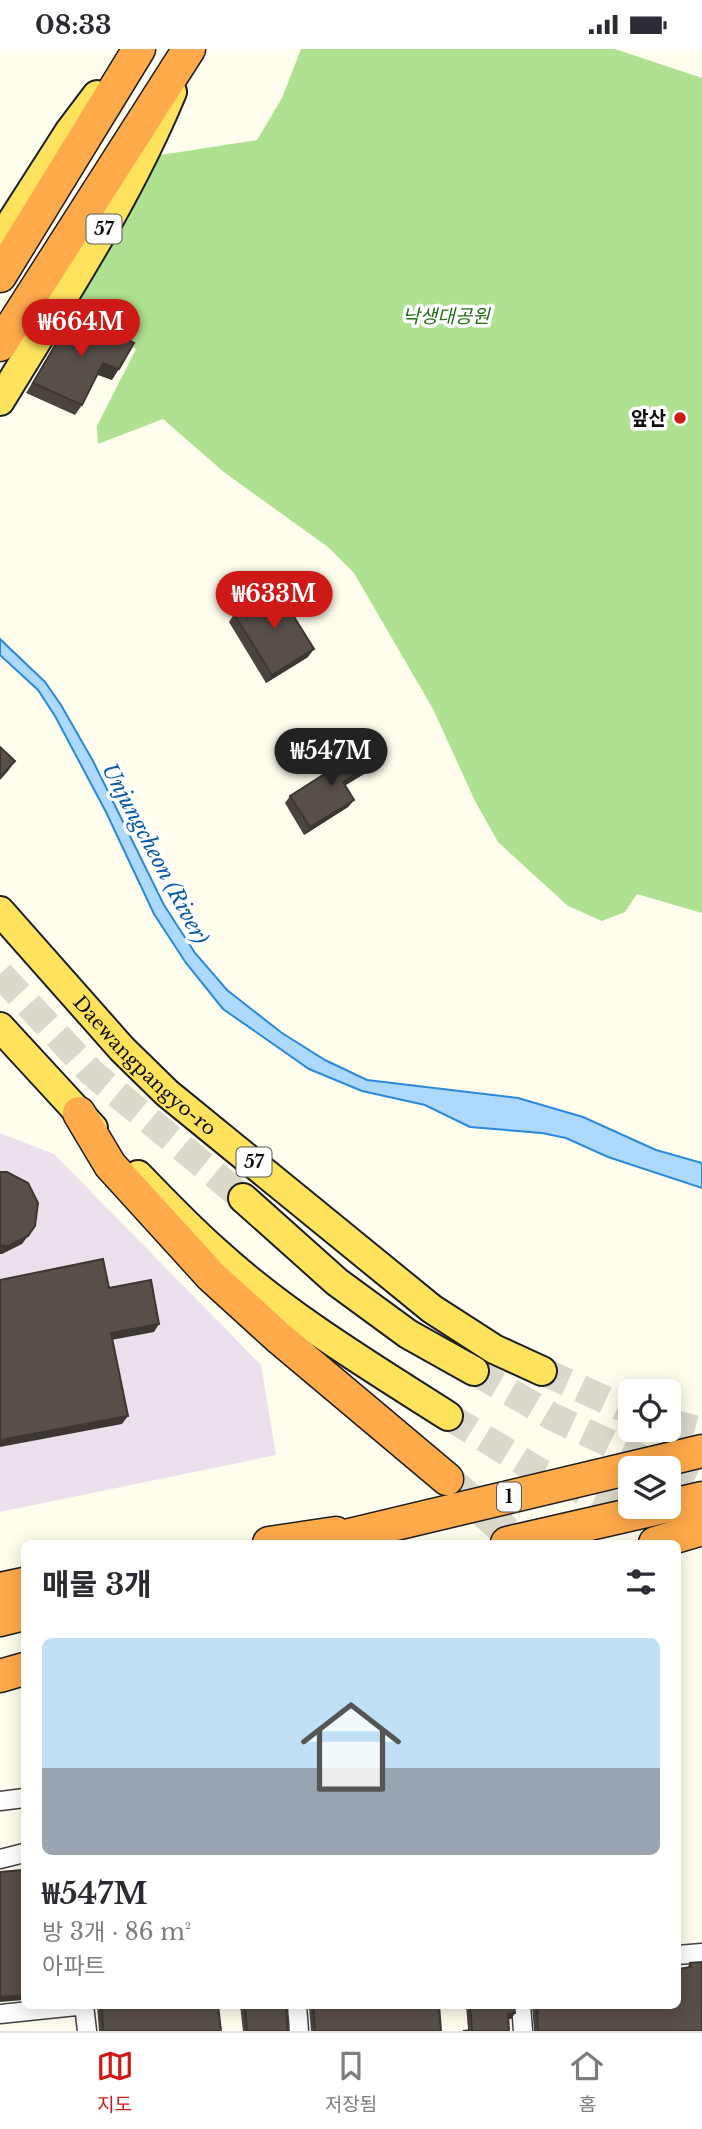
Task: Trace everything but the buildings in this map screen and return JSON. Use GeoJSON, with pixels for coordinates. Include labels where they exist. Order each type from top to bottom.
{"type":"FeatureCollection","features":[{"type":"Feature","properties":{"kind":"highway"},"geometry":{"type":"LineString","coordinates":[[0,276],[136,49]]}},
{"type":"Feature","properties":{"kind":"highway"},"geometry":{"type":"LineString","coordinates":[[0,345],[190,49]]}},
{"type":"Feature","properties":{"kind":"highway"},"geometry":{"type":"LineString","coordinates":[[79,1113],[110,1165],[211,1276],[278,1337],[447,1479]]}},
{"type":"Feature","properties":{"kind":"highway","name":"1"},"geometry":{"type":"LineString","coordinates":[[329,1540],[702,1451]]}},
{"type":"Feature","properties":{"kind":"highway","name":"1"},"geometry":{"type":"LineString","coordinates":[[681,1503],[702,1498]]}},
{"type":"Feature","properties":{"kind":"highway","name":"1"},"geometry":{"type":"LineString","coordinates":[[520,1540],[618,1517]]}},
{"type":"Feature","properties":{"kind":"highway"},"geometry":{"type":"LineString","coordinates":[[289,1540],[403,1523]]}},
{"type":"Feature","properties":{"kind":"highway"},"geometry":{"type":"LineString","coordinates":[[665,1540],[702,1529]]}},
{"type":"Feature","properties":{"kind":"highway"},"geometry":{"type":"LineString","coordinates":[[0,1589],[21,1585]]}},
{"type":"Feature","properties":{"kind":"highway"},"geometry":{"type":"LineString","coordinates":[[0,1620],[21,1615]]}},
{"type":"Feature","properties":{"kind":"highway"},"geometry":{"type":"LineString","coordinates":[[0,1657],[21,1652]]}},
{"type":"Feature","properties":{"kind":"highway"},"geometry":{"type":"LineString","coordinates":[[0,1676],[21,1670]]}},
{"type":"Feature","properties":{"kind":"main road"},"geometry":{"type":"LineString","coordinates":[[0,240],[69,132],[136,49]]}},
{"type":"Feature","properties":{"kind":"main road","name":"57"},"geometry":{"type":"LineString","coordinates":[[0,401],[107,224],[150,146],[190,49]]}},
{"type":"Feature","properties":{"kind":"main road","name":"Daewangpangyo-ro"},"geometry":{"type":"LineString","coordinates":[[0,911],[121,1049],[167,1093],[432,1309],[494,1349],[542,1371]]}},
{"type":"Feature","properties":{"kind":"main road"},"geometry":{"type":"LineString","coordinates":[[0,1027],[79,1113],[215,1251],[349,1353],[448,1416]]}},
{"type":"Feature","properties":{"kind":"main road"},"geometry":{"type":"LineString","coordinates":[[243,1198],[337,1282],[408,1334],[474,1371]]}},
{"type":"Feature","properties":{"kind":"street"},"geometry":{"type":"LineString","coordinates":[[0,1801],[21,1798]]}},
{"type":"Feature","properties":{"kind":"street"},"geometry":{"type":"LineString","coordinates":[[0,1859],[21,1854]]}},
{"type":"Feature","properties":{"kind":"street"},"geometry":{"type":"LineString","coordinates":[[681,1955],[702,1953]]}},
{"type":"Feature","properties":{"kind":"street"},"geometry":{"type":"LineString","coordinates":[[0,2014],[53,2009]]}},
{"type":"Feature","properties":{"kind":"street"},"geometry":{"type":"LineString","coordinates":[[85,2009],[87,2031]]}},
{"type":"Feature","properties":{"kind":"street"},"geometry":{"type":"LineString","coordinates":[[297,2009],[299,2031]]}},
{"type":"Feature","properties":{"kind":"street"},"geometry":{"type":"LineString","coordinates":[[521,2009],[523,2031]]}},
{"type":"Feature","properties":{"kind":"shaded area"},"geometry":{"type":"Polygon","coordinates":[[[0,1133],[54,1154],[261,1365],[276,1455],[0,1512],[0,1133]]]}},
{"type":"Feature","properties":{"kind":"green space","name":"낙생대공원"},"geometry":{"type":"Polygon","coordinates":[[[301,49],[615,49],[702,78],[702,913],[637,894],[625,912],[602,921],[568,906],[498,842],[475,801],[433,709],[354,573],[328,547],[225,473],[163,419],[98,444],[97,426],[136,349],[68,304],[154,156],[257,140],[282,98],[301,49]]]}},
{"type":"Feature","properties":{"kind":"water"},"geometry":{"type":"Polygon","coordinates":[[[0,639],[45,682],[61,705],[93,761],[164,905],[195,953],[227,990],[282,1033],[325,1060],[367,1080],[518,1098],[583,1117],[656,1150],[702,1163],[702,1188],[608,1157],[566,1138],[542,1133],[470,1127],[425,1105],[362,1091],[309,1069],[223,1009],[186,963],[154,914],[106,812],[55,716],[38,690],[0,655],[0,639]]]}},
{"type":"Feature","properties":{"kind":"tunnel"},"geometry":{"type":"LineString","coordinates":[[0,974],[92,1073],[243,1198]]}},
{"type":"Feature","properties":{"kind":"tunnel"},"geometry":{"type":"LineString","coordinates":[[474,1371],[553,1417],[636,1456]]}},
{"type":"Feature","properties":{"kind":"tunnel"},"geometry":{"type":"LineString","coordinates":[[542,1371],[618,1406]]}},
{"type":"Feature","properties":{"kind":"tunnel"},"geometry":{"type":"LineString","coordinates":[[448,1416],[538,1471],[617,1506],[702,1531]]}},
{"type":"Feature","properties":{"kind":"tunnel"},"geometry":{"type":"LineString","coordinates":[[681,1425],[702,1431]]}},
{"type":"Feature","properties":{"kind":"tunnel"},"geometry":{"type":"LineString","coordinates":[[681,1477],[702,1486]]}},
{"type":"Feature","properties":{"kind":"tunnel"},"geometry":{"type":"LineString","coordinates":[[447,1479],[516,1540]]}},
{"type":"Feature","properties":{"kind":"place","name":"앞산"},"geometry":{"type":"Point","coordinates":[680,418]}},
{"type":"Feature","properties":{"kind":"water label","name":"Unjungcheon (River)"},"geometry":{"type":"Point","coordinates":[155,854]}}]}
